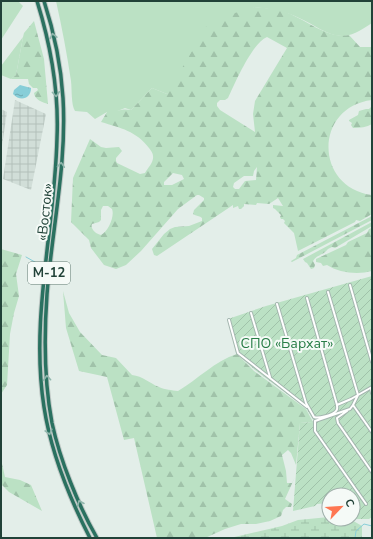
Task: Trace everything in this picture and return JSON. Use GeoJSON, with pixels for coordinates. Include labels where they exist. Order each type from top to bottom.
{"type":"FeatureCollection","features":[{"type":"Feature","properties":{"kind":"highway","name":"«Восток»"},"geometry":{"type":"LineString","coordinates":[[37,1],[44,23],[52,60],[57,110],[56,167],[40,348],[42,385],[48,428],[55,455],[68,490],[90,538]]}},
{"type":"Feature","properties":{"kind":"highway","name":"«Восток»"},"geometry":{"type":"LineString","coordinates":[[44,1],[58,57],[63,100],[61,170],[46,314],[47,384],[52,424],[66,468],[82,508],[97,538]]}},
{"type":"Feature","properties":{"kind":"street"},"geometry":{"type":"LineString","coordinates":[[350,285],[372,362]]}},
{"type":"Feature","properties":{"kind":"street"},"geometry":{"type":"LineString","coordinates":[[328,292],[358,395],[354,405],[337,418],[338,423],[372,472]]}},
{"type":"Feature","properties":{"kind":"street"},"geometry":{"type":"LineString","coordinates":[[307,298],[338,409],[335,412],[315,420]]}},
{"type":"Feature","properties":{"kind":"street"},"geometry":{"type":"LineString","coordinates":[[277,304],[308,408],[315,420],[316,434],[342,468],[366,504]]}},
{"type":"Feature","properties":{"kind":"street"},"geometry":{"type":"LineString","coordinates":[[251,313],[270,377]]}},
{"type":"Feature","properties":{"kind":"street"},"geometry":{"type":"LineString","coordinates":[[229,320],[238,353],[308,408]]}},
{"type":"Feature","properties":{"kind":"street"},"geometry":{"type":"LineString","coordinates":[[337,405],[372,387],[372,393]]}},
{"type":"Feature","properties":{"kind":"street"},"geometry":{"type":"LineString","coordinates":[[354,405],[372,432]]}},
{"type":"Feature","properties":{"kind":"street"},"geometry":{"type":"LineString","coordinates":[[315,420],[350,409]]}},
{"type":"Feature","properties":{"kind":"shaded area"},"geometry":{"type":"Polygon","coordinates":[[[15,100],[46,114],[31,190],[3,179],[15,100]]]}},
{"type":"Feature","properties":{"kind":"shaded area"},"geometry":{"type":"Polygon","coordinates":[[[1,109],[7,112],[1,153],[1,109]]]}},
{"type":"Feature","properties":{"kind":"green space"},"geometry":{"type":"Polygon","coordinates":[[[1,1],[18,1],[23,6],[1,40],[1,1]]]}},
{"type":"Feature","properties":{"kind":"green space"},"geometry":{"type":"Polygon","coordinates":[[[56,1],[372,1],[372,23],[352,34],[338,36],[288,14],[254,7],[167,94],[152,88],[131,110],[125,108],[115,112],[107,112],[95,119],[87,112],[75,111],[74,108],[68,61],[56,1]]]}},
{"type":"Feature","properties":{"kind":"green space"},"geometry":{"type":"Polygon","coordinates":[[[254,7],[276,9],[331,34],[340,36],[349,35],[360,47],[372,47],[372,100],[353,106],[339,117],[331,131],[328,147],[331,163],[339,178],[353,189],[372,195],[372,214],[360,221],[356,220],[355,222],[298,251],[294,233],[284,223],[285,221],[281,219],[281,215],[273,208],[273,205],[283,206],[278,198],[269,204],[244,204],[241,209],[239,209],[238,206],[233,208],[233,205],[157,256],[154,255],[152,249],[170,229],[189,226],[202,221],[201,217],[193,214],[194,210],[204,200],[204,198],[197,195],[178,209],[141,251],[126,265],[116,269],[104,265],[91,248],[89,240],[71,222],[73,178],[90,139],[101,147],[119,147],[122,151],[116,158],[117,163],[140,174],[145,173],[152,163],[153,154],[144,142],[122,128],[101,122],[107,112],[124,109],[131,110],[152,88],[167,94],[207,25],[219,18],[254,7]],[[267,37],[261,41],[244,64],[228,98],[225,100],[220,100],[217,103],[220,110],[255,132],[253,114],[255,101],[287,48],[267,37]],[[257,167],[253,176],[244,176],[234,183],[233,187],[235,189],[239,189],[245,181],[256,180],[257,167]],[[173,173],[164,182],[164,185],[172,185],[184,179],[182,175],[173,173]],[[103,206],[101,210],[101,220],[92,224],[92,228],[97,234],[101,235],[106,231],[112,220],[113,212],[108,206],[103,206]]]}},
{"type":"Feature","properties":{"kind":"green space"},"geometry":{"type":"Polygon","coordinates":[[[34,21],[44,59],[48,104],[36,97],[34,93],[38,90],[29,84],[28,79],[11,79],[16,75],[24,33],[34,21]]]}},
{"type":"Feature","properties":{"kind":"green space"},"geometry":{"type":"Polygon","coordinates":[[[23,37],[16,75],[11,79],[1,75],[1,66],[23,37]]]}},
{"type":"Feature","properties":{"kind":"green space"},"geometry":{"type":"Polygon","coordinates":[[[371,107],[372,124],[353,128],[351,125],[352,123],[349,120],[358,115],[359,111],[369,109],[371,107]]]}},
{"type":"Feature","properties":{"kind":"green space"},"geometry":{"type":"Polygon","coordinates":[[[372,216],[372,220],[292,262],[291,261],[296,258],[297,255],[372,216]]]}},
{"type":"Feature","properties":{"kind":"green space"},"geometry":{"type":"Polygon","coordinates":[[[372,222],[372,226],[335,248],[332,247],[316,257],[313,261],[315,265],[314,268],[311,269],[303,259],[372,222]]]}},
{"type":"Feature","properties":{"kind":"green space"},"geometry":{"type":"Polygon","coordinates":[[[372,228],[372,271],[361,273],[349,272],[337,270],[327,265],[323,266],[321,263],[316,262],[316,259],[346,245],[348,242],[367,233],[369,229],[372,228]]]}},
{"type":"Feature","properties":{"kind":"green space"},"geometry":{"type":"Polygon","coordinates":[[[1,249],[22,255],[16,274],[19,296],[10,334],[7,385],[1,394],[1,249]]]}},
{"type":"Feature","properties":{"kind":"green space","name":"СПО «Бархат»"},"geometry":{"type":"Polygon","coordinates":[[[372,276],[372,517],[369,519],[361,519],[361,487],[321,487],[321,504],[293,511],[300,423],[314,421],[306,408],[255,370],[236,353],[228,319],[266,306],[372,276]]]}},
{"type":"Feature","properties":{"kind":"green space"},"geometry":{"type":"Polygon","coordinates":[[[63,291],[69,313],[80,332],[102,355],[116,358],[132,375],[143,378],[161,388],[178,391],[221,361],[237,354],[254,371],[306,409],[313,422],[300,423],[296,465],[291,453],[288,450],[282,455],[287,483],[292,483],[295,477],[285,499],[292,504],[291,507],[286,507],[281,516],[270,521],[256,524],[241,524],[205,538],[157,538],[134,438],[124,440],[107,377],[79,371],[66,328],[63,291]]]}},
{"type":"Feature","properties":{"kind":"green space"},"geometry":{"type":"Polygon","coordinates":[[[1,459],[5,477],[20,480],[31,485],[42,511],[9,492],[1,484],[1,459]]]}},
{"type":"Feature","properties":{"kind":"green space"},"geometry":{"type":"Polygon","coordinates":[[[321,518],[321,527],[361,527],[361,525],[362,538],[230,538],[282,526],[298,520],[321,518]]]}},
{"type":"Feature","properties":{"kind":"water"},"geometry":{"type":"Polygon","coordinates":[[[20,85],[31,88],[29,95],[22,99],[13,94],[14,90],[20,85]]]}},
{"type":"Feature","properties":{"kind":"waterway"},"geometry":{"type":"LineString","coordinates":[[26,257],[42,266]]}},
{"type":"Feature","properties":{"kind":"waterway"},"geometry":{"type":"LineString","coordinates":[[355,538],[356,531],[364,524],[372,526]]}}]}
